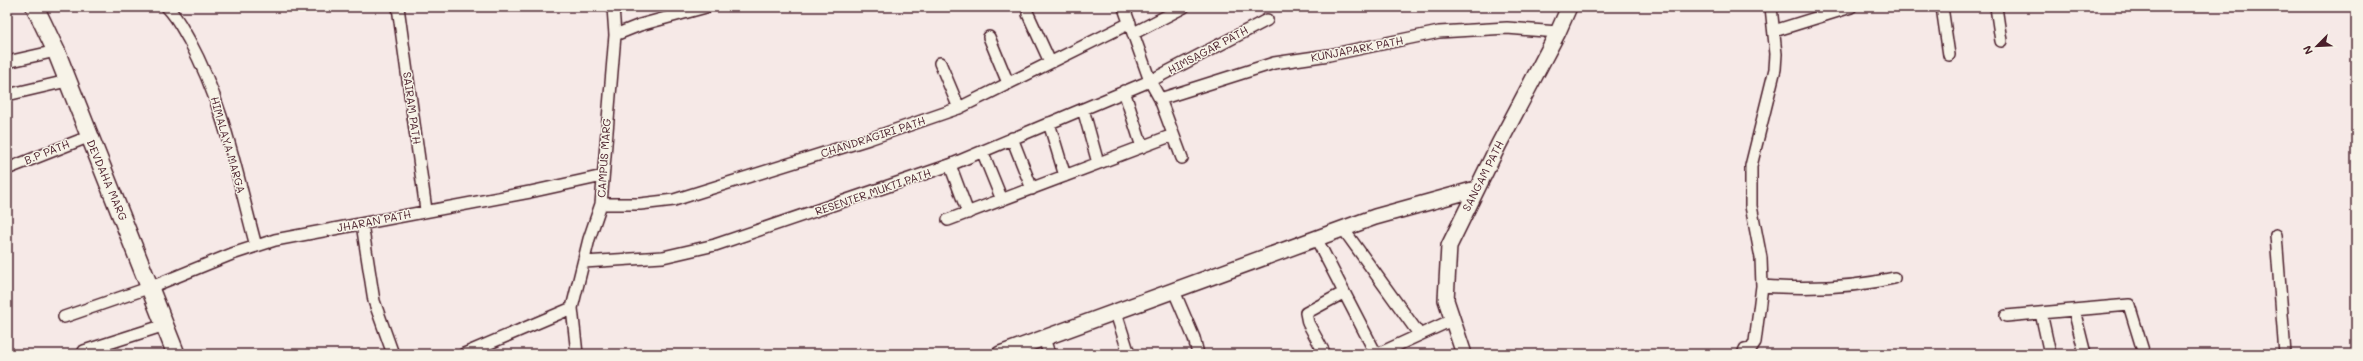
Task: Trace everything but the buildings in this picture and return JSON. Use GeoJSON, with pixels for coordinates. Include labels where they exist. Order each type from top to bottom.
{"type":"FeatureCollection","features":[{"type":"Feature","properties":{"kind":"main road","name":"DEVDAHA MARG"},"geometry":{"type":"LineString","coordinates":[[35,7],[56,51],[88,137],[151,288],[176,354]]}},
{"type":"Feature","properties":{"kind":"street","name":"HIMALAYA MARGA"},"geometry":{"type":"LineString","coordinates":[[167,7],[176,17],[200,61],[220,109],[256,246]]}},
{"type":"Feature","properties":{"kind":"street","name":"SAIRAM PATH"},"geometry":{"type":"LineString","coordinates":[[398,7],[426,210]]}},
{"type":"Feature","properties":{"kind":"street","name":"CAMPUS MARG"},"geometry":{"type":"LineString","coordinates":[[576,354],[572,308],[589,239],[601,204],[615,35],[613,7]]}},
{"type":"Feature","properties":{"kind":"street"},"geometry":{"type":"LineString","coordinates":[[615,35],[640,25],[706,7]]}},
{"type":"Feature","properties":{"kind":"street","name":"CHANDRAGIRI PATH"},"geometry":{"type":"LineString","coordinates":[[601,204],[640,204],[674,200],[870,139],[959,108],[1050,62],[1184,7]]}},
{"type":"Feature","properties":{"kind":"street","name":"SANGAM PATH"},"geometry":{"type":"LineString","coordinates":[[1464,354],[1446,300],[1448,246],[1558,32],[1568,7]]}},
{"type":"Feature","properties":{"kind":"street"},"geometry":{"type":"LineString","coordinates":[[1743,354],[1745,349],[1751,348],[1755,342],[1762,286],[1761,258],[1751,206],[1751,166],[1775,69],[1776,54],[1771,7]]}},
{"type":"Feature","properties":{"kind":"street"},"geometry":{"type":"LineString","coordinates":[[1774,31],[1851,7]]}},
{"type":"Feature","properties":{"kind":"street"},"geometry":{"type":"LineString","coordinates":[[1942,7],[1949,55]]}},
{"type":"Feature","properties":{"kind":"street"},"geometry":{"type":"LineString","coordinates":[[1996,7],[2000,41]]}},
{"type":"Feature","properties":{"kind":"street"},"geometry":{"type":"LineString","coordinates":[[1124,8],[1150,81],[1160,99],[1182,158]]}},
{"type":"Feature","properties":{"kind":"street"},"geometry":{"type":"LineString","coordinates":[[1028,14],[1050,62]]}},
{"type":"Feature","properties":{"kind":"street","name":"HIMSAGAR PATH"},"geometry":{"type":"LineString","coordinates":[[1150,81],[1267,20]]}},
{"type":"Feature","properties":{"kind":"street","name":"KUNJAPARK PATH"},"geometry":{"type":"LineString","coordinates":[[1160,99],[1274,63],[1329,55],[1439,32],[1507,28],[1558,32]]}},
{"type":"Feature","properties":{"kind":"street"},"geometry":{"type":"LineString","coordinates":[[989,37],[1008,83]]}},
{"type":"Feature","properties":{"kind":"street"},"geometry":{"type":"LineString","coordinates":[[7,62],[56,51]]}},
{"type":"Feature","properties":{"kind":"street"},"geometry":{"type":"LineString","coordinates":[[940,63],[959,108]]}},
{"type":"Feature","properties":{"kind":"street"},"geometry":{"type":"LineString","coordinates":[[7,95],[67,81]]}},
{"type":"Feature","properties":{"kind":"street","name":"RESENTER MUKTI PATH"},"geometry":{"type":"LineString","coordinates":[[584,262],[662,258],[715,246],[983,153],[1012,138],[1083,109],[1124,90],[1150,81]]}},
{"type":"Feature","properties":{"kind":"street"},"geometry":{"type":"LineString","coordinates":[[1124,90],[1142,147]]}},
{"type":"Feature","properties":{"kind":"street"},"geometry":{"type":"LineString","coordinates":[[1083,109],[1098,163]]}},
{"type":"Feature","properties":{"kind":"street"},"geometry":{"type":"LineString","coordinates":[[1049,123],[1064,176]]}},
{"type":"Feature","properties":{"kind":"street"},"geometry":{"type":"LineString","coordinates":[[948,220],[1173,135]]}},
{"type":"Feature","properties":{"kind":"street","name":"B.P PATH"},"geometry":{"type":"LineString","coordinates":[[7,169],[88,137]]}},
{"type":"Feature","properties":{"kind":"street"},"geometry":{"type":"LineString","coordinates":[[1012,138],[1032,189]]}},
{"type":"Feature","properties":{"kind":"street"},"geometry":{"type":"LineString","coordinates":[[983,153],[1002,200]]}},
{"type":"Feature","properties":{"kind":"street"},"geometry":{"type":"LineString","coordinates":[[950,165],[968,213]]}},
{"type":"Feature","properties":{"kind":"street","name":"JHARAN PATH"},"geometry":{"type":"LineString","coordinates":[[64,317],[151,288],[256,246],[275,240],[362,224],[426,210],[530,192],[603,176]]}},
{"type":"Feature","properties":{"kind":"street"},"geometry":{"type":"LineString","coordinates":[[1000,354],[1116,313],[1146,299],[1174,292],[1316,238],[1437,198],[1476,189]]}},
{"type":"Feature","properties":{"kind":"street"},"geometry":{"type":"LineString","coordinates":[[362,224],[374,301],[393,354]]}},
{"type":"Feature","properties":{"kind":"street"},"geometry":{"type":"LineString","coordinates":[[1344,230],[1419,334]]}},
{"type":"Feature","properties":{"kind":"street"},"geometry":{"type":"LineString","coordinates":[[2276,235],[2285,354]]}},
{"type":"Feature","properties":{"kind":"street"},"geometry":{"type":"LineString","coordinates":[[1316,238],[1343,292],[1377,354],[1452,320]]}},
{"type":"Feature","properties":{"kind":"street"},"geometry":{"type":"LineString","coordinates":[[1762,286],[1784,287],[1847,285],[1894,278]]}},
{"type":"Feature","properties":{"kind":"street"},"geometry":{"type":"LineString","coordinates":[[1174,292],[1194,338],[1198,354]]}},
{"type":"Feature","properties":{"kind":"street"},"geometry":{"type":"LineString","coordinates":[[1325,354],[1308,323],[1306,313],[1343,292]]}},
{"type":"Feature","properties":{"kind":"street"},"geometry":{"type":"LineString","coordinates":[[2006,316],[2129,305],[2144,354]]}},
{"type":"Feature","properties":{"kind":"street"},"geometry":{"type":"LineString","coordinates":[[464,354],[572,308]]}},
{"type":"Feature","properties":{"kind":"street"},"geometry":{"type":"LineString","coordinates":[[2074,310],[2086,354]]}},
{"type":"Feature","properties":{"kind":"street"},"geometry":{"type":"LineString","coordinates":[[1116,313],[1129,354]]}},
{"type":"Feature","properties":{"kind":"street"},"geometry":{"type":"LineString","coordinates":[[2041,313],[2050,354]]}},
{"type":"Feature","properties":{"kind":"street"},"geometry":{"type":"LineString","coordinates":[[84,351],[166,325]]}},
{"type":"Feature","properties":{"kind":"street"},"geometry":{"type":"LineString","coordinates":[[1044,338],[1049,354]]}}]}
